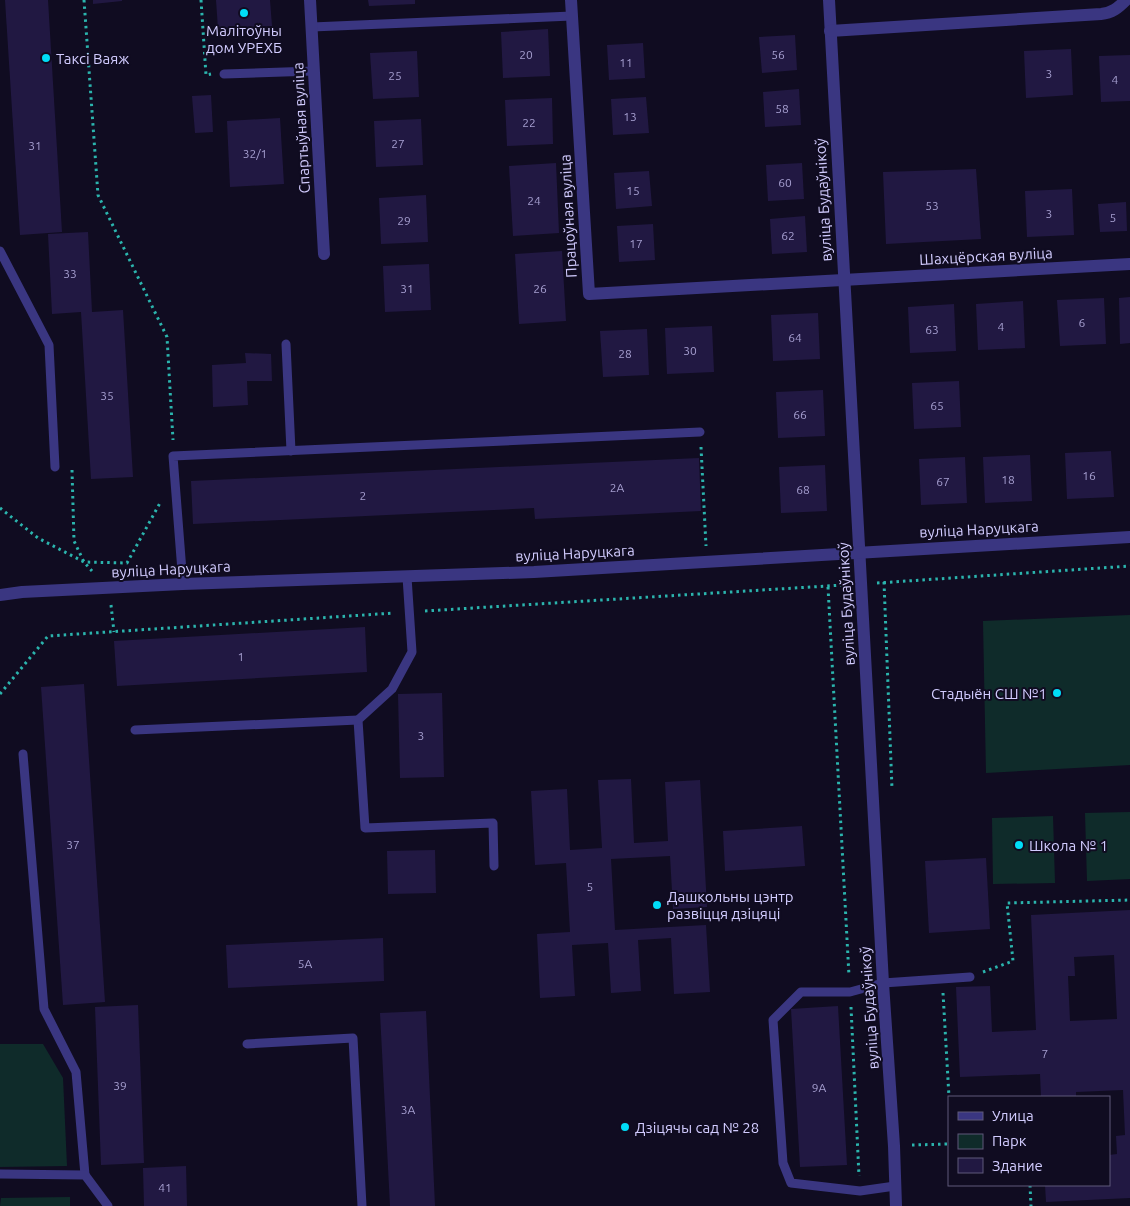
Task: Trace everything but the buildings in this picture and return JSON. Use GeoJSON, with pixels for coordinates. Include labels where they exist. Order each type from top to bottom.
{"type":"FeatureCollection","features":[{"type":"Feature","properties":{"kind":"street","name":"Спартыўная вуліца"},"geometry":{"type":"LineString","coordinates":[[310,0],[324,254]]}},
{"type":"Feature","properties":{"kind":"street","name":"Працоўная вуліца"},"geometry":{"type":"LineString","coordinates":[[571,0],[588,294],[844,280]]}},
{"type":"Feature","properties":{"kind":"street","name":"вуліца Будаўнікоў"},"geometry":{"type":"LineString","coordinates":[[829,0],[896,1206]]}},
{"type":"Feature","properties":{"kind":"street"},"geometry":{"type":"LineString","coordinates":[[830,31],[1101,14],[1110,13],[1126,0]]}},
{"type":"Feature","properties":{"kind":"street","name":"Шахцёрская вуліца"},"geometry":{"type":"LineString","coordinates":[[844,280],[1130,264]]}},
{"type":"Feature","properties":{"kind":"street","name":"вуліца Наруцкага"},"geometry":{"type":"LineString","coordinates":[[22,592],[183,584],[534,572],[1130,537]]}},
{"type":"Feature","properties":{"kind":"street"},"geometry":{"type":"LineString","coordinates":[[0,591],[22,592]]}},
{"type":"Feature","properties":{"kind":"street"},"geometry":{"type":"LineString","coordinates":[[0,595],[22,592]]}},
{"type":"Feature","properties":{"kind":"lane"},"geometry":{"type":"LineString","coordinates":[[312,27],[572,16]]}},
{"type":"Feature","properties":{"kind":"lane"},"geometry":{"type":"LineString","coordinates":[[224,74],[314,71]]}},
{"type":"Feature","properties":{"kind":"lane"},"geometry":{"type":"LineString","coordinates":[[0,251],[49,344],[55,467]]}},
{"type":"Feature","properties":{"kind":"lane"},"geometry":{"type":"LineString","coordinates":[[286,344],[291,451]]}},
{"type":"Feature","properties":{"kind":"lane"},"geometry":{"type":"LineString","coordinates":[[183,584],[173,456],[700,432]]}},
{"type":"Feature","properties":{"kind":"lane"},"geometry":{"type":"LineString","coordinates":[[135,730],[358,720],[392,689],[412,652],[407,577]]}},
{"type":"Feature","properties":{"kind":"lane"},"geometry":{"type":"LineString","coordinates":[[358,720],[365,828],[493,823],[494,866]]}},
{"type":"Feature","properties":{"kind":"lane"},"geometry":{"type":"LineString","coordinates":[[23,754],[44,1009],[76,1072],[85,1175],[108,1206]]}},
{"type":"Feature","properties":{"kind":"lane"},"geometry":{"type":"LineString","coordinates":[[895,1186],[860,1191],[791,1183],[782,1163],[773,1020],[800,992],[850,992],[883,983],[970,977]]}},
{"type":"Feature","properties":{"kind":"lane"},"geometry":{"type":"LineString","coordinates":[[247,1044],[353,1038],[362,1206]]}},
{"type":"Feature","properties":{"kind":"lane"},"geometry":{"type":"LineString","coordinates":[[0,1174],[85,1175]]}},
{"type":"Feature","properties":{"kind":"path"},"geometry":{"type":"LineString","coordinates":[[84,0],[98,195],[167,338],[173,456]]}},
{"type":"Feature","properties":{"kind":"path"},"geometry":{"type":"LineString","coordinates":[[201,0],[206,74],[224,74]]}},
{"type":"Feature","properties":{"kind":"path"},"geometry":{"type":"LineString","coordinates":[[700,432],[706,561]]}},
{"type":"Feature","properties":{"kind":"path"},"geometry":{"type":"LineString","coordinates":[[0,508],[38,538],[84,562],[127,563],[175,474]]}},
{"type":"Feature","properties":{"kind":"path"},"geometry":{"type":"LineString","coordinates":[[0,694],[48,636],[1130,566]]}},
{"type":"Feature","properties":{"kind":"path"},"geometry":{"type":"LineString","coordinates":[[828,587],[860,1191]]}},
{"type":"Feature","properties":{"kind":"path"},"geometry":{"type":"LineString","coordinates":[[970,977],[1012,961],[1007,903],[1130,900]]}},
{"type":"Feature","properties":{"kind":"path"},"geometry":{"type":"LineString","coordinates":[[942,979],[949,1096]]}},
{"type":"Feature","properties":{"kind":"path"},"geometry":{"type":"LineString","coordinates":[[910,1145],[948,1144]]}},
{"type":"Feature","properties":{"kind":"path"},"geometry":{"type":"LineString","coordinates":[[1030,1186],[1031,1206]]}},
{"type":"Feature","properties":{"kind":"green space","name":"Стадыён СШ №1"},"geometry":{"type":"Polygon","coordinates":[[[1130,615],[1130,765],[986,773],[983,621],[1130,615]]]}},
{"type":"Feature","properties":{"kind":"green space"},"geometry":{"type":"Polygon","coordinates":[[[1130,812],[1130,879],[1087,881],[1085,813],[1130,812]]]}},
{"type":"Feature","properties":{"kind":"green space"},"geometry":{"type":"Polygon","coordinates":[[[1053,816],[1055,883],[993,884],[992,818],[1053,816]]]}},
{"type":"Feature","properties":{"kind":"green space"},"geometry":{"type":"Polygon","coordinates":[[[0,1044],[43,1044],[63,1078],[67,1166],[0,1167],[0,1044]]]}},
{"type":"Feature","properties":{"kind":"green space"},"geometry":{"type":"Polygon","coordinates":[[[70,1197],[70,1206],[0,1206],[1,1198],[70,1197]]]}},
{"type":"Feature","properties":{"kind":"place","name":"Малітоўны дом УРЕХБ"},"geometry":{"type":"Point","coordinates":[244,13]}},
{"type":"Feature","properties":{"kind":"place","name":"Таксі Ваяж"},"geometry":{"type":"Point","coordinates":[46,58]}},
{"type":"Feature","properties":{"kind":"place","name":"Стадыён СШ №1"},"geometry":{"type":"Point","coordinates":[1057,693]}},
{"type":"Feature","properties":{"kind":"place","name":"Школа № 1"},"geometry":{"type":"Point","coordinates":[1019,845]}},
{"type":"Feature","properties":{"kind":"place","name":"Дашкольны цэнтр развіцця дзіцяці"},"geometry":{"type":"Point","coordinates":[657,905]}},
{"type":"Feature","properties":{"kind":"place","name":"Дзіцячы сад № 28"},"geometry":{"type":"Point","coordinates":[625,1127]}}]}
